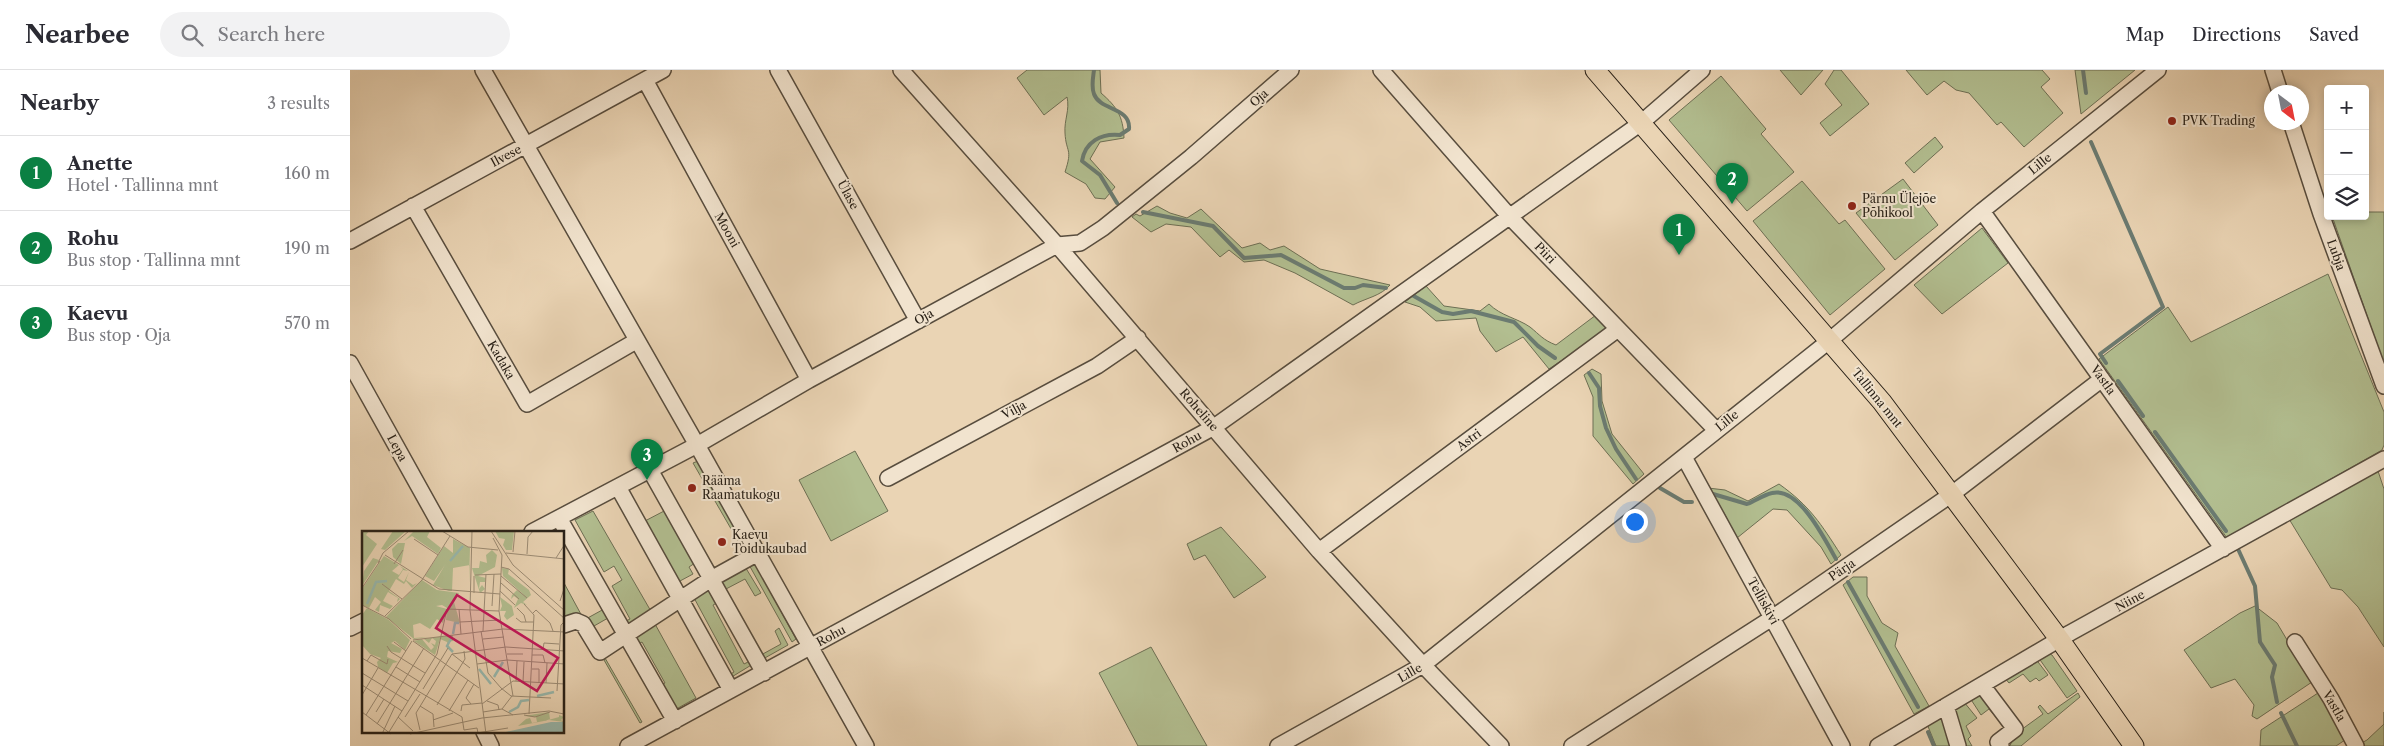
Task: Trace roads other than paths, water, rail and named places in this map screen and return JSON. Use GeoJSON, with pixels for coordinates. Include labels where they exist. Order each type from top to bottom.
{"type":"FeatureCollection","features":[{"type":"Feature","properties":{"kind":"main road","name":"Tallinna mnt"},"geometry":{"type":"LineString","coordinates":[[1595,70],[1882,402],[2060,640],[2134,746]]}},
{"type":"Feature","properties":{"kind":"street"},"geometry":{"type":"LineString","coordinates":[[483,70],[866,746]]}},
{"type":"Feature","properties":{"kind":"street","name":"Ilvese"},"geometry":{"type":"LineString","coordinates":[[350,241],[663,70]]}},
{"type":"Feature","properties":{"kind":"street","name":"Ülase"},"geometry":{"type":"LineString","coordinates":[[778,70],[918,321]]}},
{"type":"Feature","properties":{"kind":"street","name":"Roheline"},"geometry":{"type":"LineString","coordinates":[[901,70],[1138,338],[1319,551],[1423,665],[1501,746]]}},
{"type":"Feature","properties":{"kind":"street","name":"Oja"},"geometry":{"type":"LineString","coordinates":[[534,531],[697,445],[809,380],[1057,245],[1080,242],[1103,228],[1191,157],[1291,70]]}},
{"type":"Feature","properties":{"kind":"street","name":"Piiri"},"geometry":{"type":"LineString","coordinates":[[1381,70],[1510,217],[1716,430]]}},
{"type":"Feature","properties":{"kind":"street","name":"Rohu"},"geometry":{"type":"LineString","coordinates":[[628,746],[649,741],[675,721],[1214,427],[1510,217],[1640,122],[1702,70]]}},
{"type":"Feature","properties":{"kind":"street","name":"Lille"},"geometry":{"type":"LineString","coordinates":[[1278,746],[1423,665],[1829,341],[1982,211],[2158,70]]}},
{"type":"Feature","properties":{"kind":"street"},"geometry":{"type":"LineString","coordinates":[[2273,70],[2278,85]]}},
{"type":"Feature","properties":{"kind":"street","name":"Mooni"},"geometry":{"type":"LineString","coordinates":[[645,80],[809,380]]}},
{"type":"Feature","properties":{"kind":"street","name":"Lubja"},"geometry":{"type":"LineString","coordinates":[[2293,130],[2384,386]]}},
{"type":"Feature","properties":{"kind":"street","name":"Kadaka"},"geometry":{"type":"LineString","coordinates":[[412,206],[527,404],[636,341]]}},
{"type":"Feature","properties":{"kind":"street","name":"Vastla"},"geometry":{"type":"LineString","coordinates":[[1982,211],[2223,549]]}},
{"type":"Feature","properties":{"kind":"street","name":"Astri"},"geometry":{"type":"LineString","coordinates":[[1319,551],[1618,329]]}},
{"type":"Feature","properties":{"kind":"street","name":"Vilja"},"geometry":{"type":"LineString","coordinates":[[888,478],[1097,366],[1138,338]]}},
{"type":"Feature","properties":{"kind":"street","name":"Lepa"},"geometry":{"type":"LineString","coordinates":[[350,363],[443,531]]}},
{"type":"Feature","properties":{"kind":"street","name":"Pärja"},"geometry":{"type":"LineString","coordinates":[[1572,746],[1772,618],[1952,494],[2102,379]]}},
{"type":"Feature","properties":{"kind":"street","name":"Telliskivi"},"geometry":{"type":"LineString","coordinates":[[1684,457],[1842,746]]}},
{"type":"Feature","properties":{"kind":"street","name":"Niine"},"geometry":{"type":"LineString","coordinates":[[1878,746],[2060,640],[2384,459]]}},
{"type":"Feature","properties":{"kind":"street"},"geometry":{"type":"LineString","coordinates":[[650,470],[764,673]]}},
{"type":"Feature","properties":{"kind":"street"},"geometry":{"type":"LineString","coordinates":[[618,487],[732,690]]}},
{"type":"Feature","properties":{"kind":"street"},"geometry":{"type":"LineString","coordinates":[[559,518],[675,721]]}},
{"type":"Feature","properties":{"kind":"street"},"geometry":{"type":"LineString","coordinates":[[565,625],[576,621],[583,624],[600,652],[626,636],[641,623],[681,600],[711,579],[758,553]]}},
{"type":"Feature","properties":{"kind":"street"},"geometry":{"type":"LineString","coordinates":[[350,628],[362,622]]}},
{"type":"Feature","properties":{"kind":"street","name":"Vastla"},"geometry":{"type":"LineString","coordinates":[[2295,642],[2331,699],[2356,746]]}},
{"type":"Feature","properties":{"kind":"street"},"geometry":{"type":"LineString","coordinates":[[1982,685],[2015,729],[1998,742],[2001,746]]}},
{"type":"Feature","properties":{"kind":"street"},"geometry":{"type":"LineString","coordinates":[[1946,706],[1958,746]]}},
{"type":"Feature","properties":{"kind":"street"},"geometry":{"type":"LineString","coordinates":[[485,734],[491,746]]}},
{"type":"Feature","properties":{"kind":"waterway"},"geometry":{"type":"LineString","coordinates":[[1094,70],[1092,85],[1094,94],[1102,104],[1125,117],[1129,129],[1120,135],[1100,137],[1095,140],[1090,144],[1082,161],[1100,175],[1117,203]]}},
{"type":"Feature","properties":{"kind":"waterway"},"geometry":{"type":"LineString","coordinates":[[2083,70],[2086,93]]}},
{"type":"Feature","properties":{"kind":"waterway"},"geometry":{"type":"LineString","coordinates":[[2091,142],[2163,307],[2100,354],[2106,363]]}},
{"type":"Feature","properties":{"kind":"waterway"},"geometry":{"type":"LineString","coordinates":[[1143,212],[1213,226],[1244,258],[1281,255],[1344,288],[1355,288],[1363,285],[1386,288]]}},
{"type":"Feature","properties":{"kind":"waterway"},"geometry":{"type":"LineString","coordinates":[[1412,295],[1442,312],[1453,314],[1471,311],[1514,322],[1538,346],[1555,358]]}},
{"type":"Feature","properties":{"kind":"waterway"},"geometry":{"type":"LineString","coordinates":[[1589,373],[1599,388],[1600,406],[1606,428],[1616,449],[1636,479]]}},
{"type":"Feature","properties":{"kind":"waterway"},"geometry":{"type":"LineString","coordinates":[[2118,381],[2143,416]]}},
{"type":"Feature","properties":{"kind":"waterway"},"geometry":{"type":"LineString","coordinates":[[2155,432],[2226,531]]}},
{"type":"Feature","properties":{"kind":"waterway"},"geometry":{"type":"LineString","coordinates":[[1660,488],[1684,502],[1692,502]]}},
{"type":"Feature","properties":{"kind":"waterway"},"geometry":{"type":"LineString","coordinates":[[1713,494],[1747,504],[1772,493],[1782,493],[1792,498],[1810,516],[1836,559]]}},
{"type":"Feature","properties":{"kind":"waterway"},"geometry":{"type":"LineString","coordinates":[[2238,549],[2255,586],[2260,642],[2275,665],[2272,677],[2277,702]]}},
{"type":"Feature","properties":{"kind":"waterway"},"geometry":{"type":"LineString","coordinates":[[1848,582],[1918,707]]}},
{"type":"Feature","properties":{"kind":"waterway"},"geometry":{"type":"LineString","coordinates":[[2281,713],[2297,746]]}},
{"type":"Feature","properties":{"kind":"waterway"},"geometry":{"type":"LineString","coordinates":[[1928,732],[1934,746]]}},
{"type":"Feature","properties":{"kind":"place","name":"PVK Trading"},"geometry":{"type":"Point","coordinates":[2172,121]}},
{"type":"Feature","properties":{"kind":"place","name":"Rohu"},"geometry":{"type":"Point","coordinates":[1732,204]}},
{"type":"Feature","properties":{"kind":"place","name":"Pärnu Ülejõe Põhikool"},"geometry":{"type":"Point","coordinates":[1852,206]}},
{"type":"Feature","properties":{"kind":"place","name":"Anette"},"geometry":{"type":"Point","coordinates":[1679,255]}},
{"type":"Feature","properties":{"kind":"place","name":"Kaevu"},"geometry":{"type":"Point","coordinates":[647,480]}},
{"type":"Feature","properties":{"kind":"place","name":"Rääma Raamatukogu"},"geometry":{"type":"Point","coordinates":[692,488]}},
{"type":"Feature","properties":{"kind":"place","name":"Kaevu Toidukaubad"},"geometry":{"type":"Point","coordinates":[722,542]}}]}
